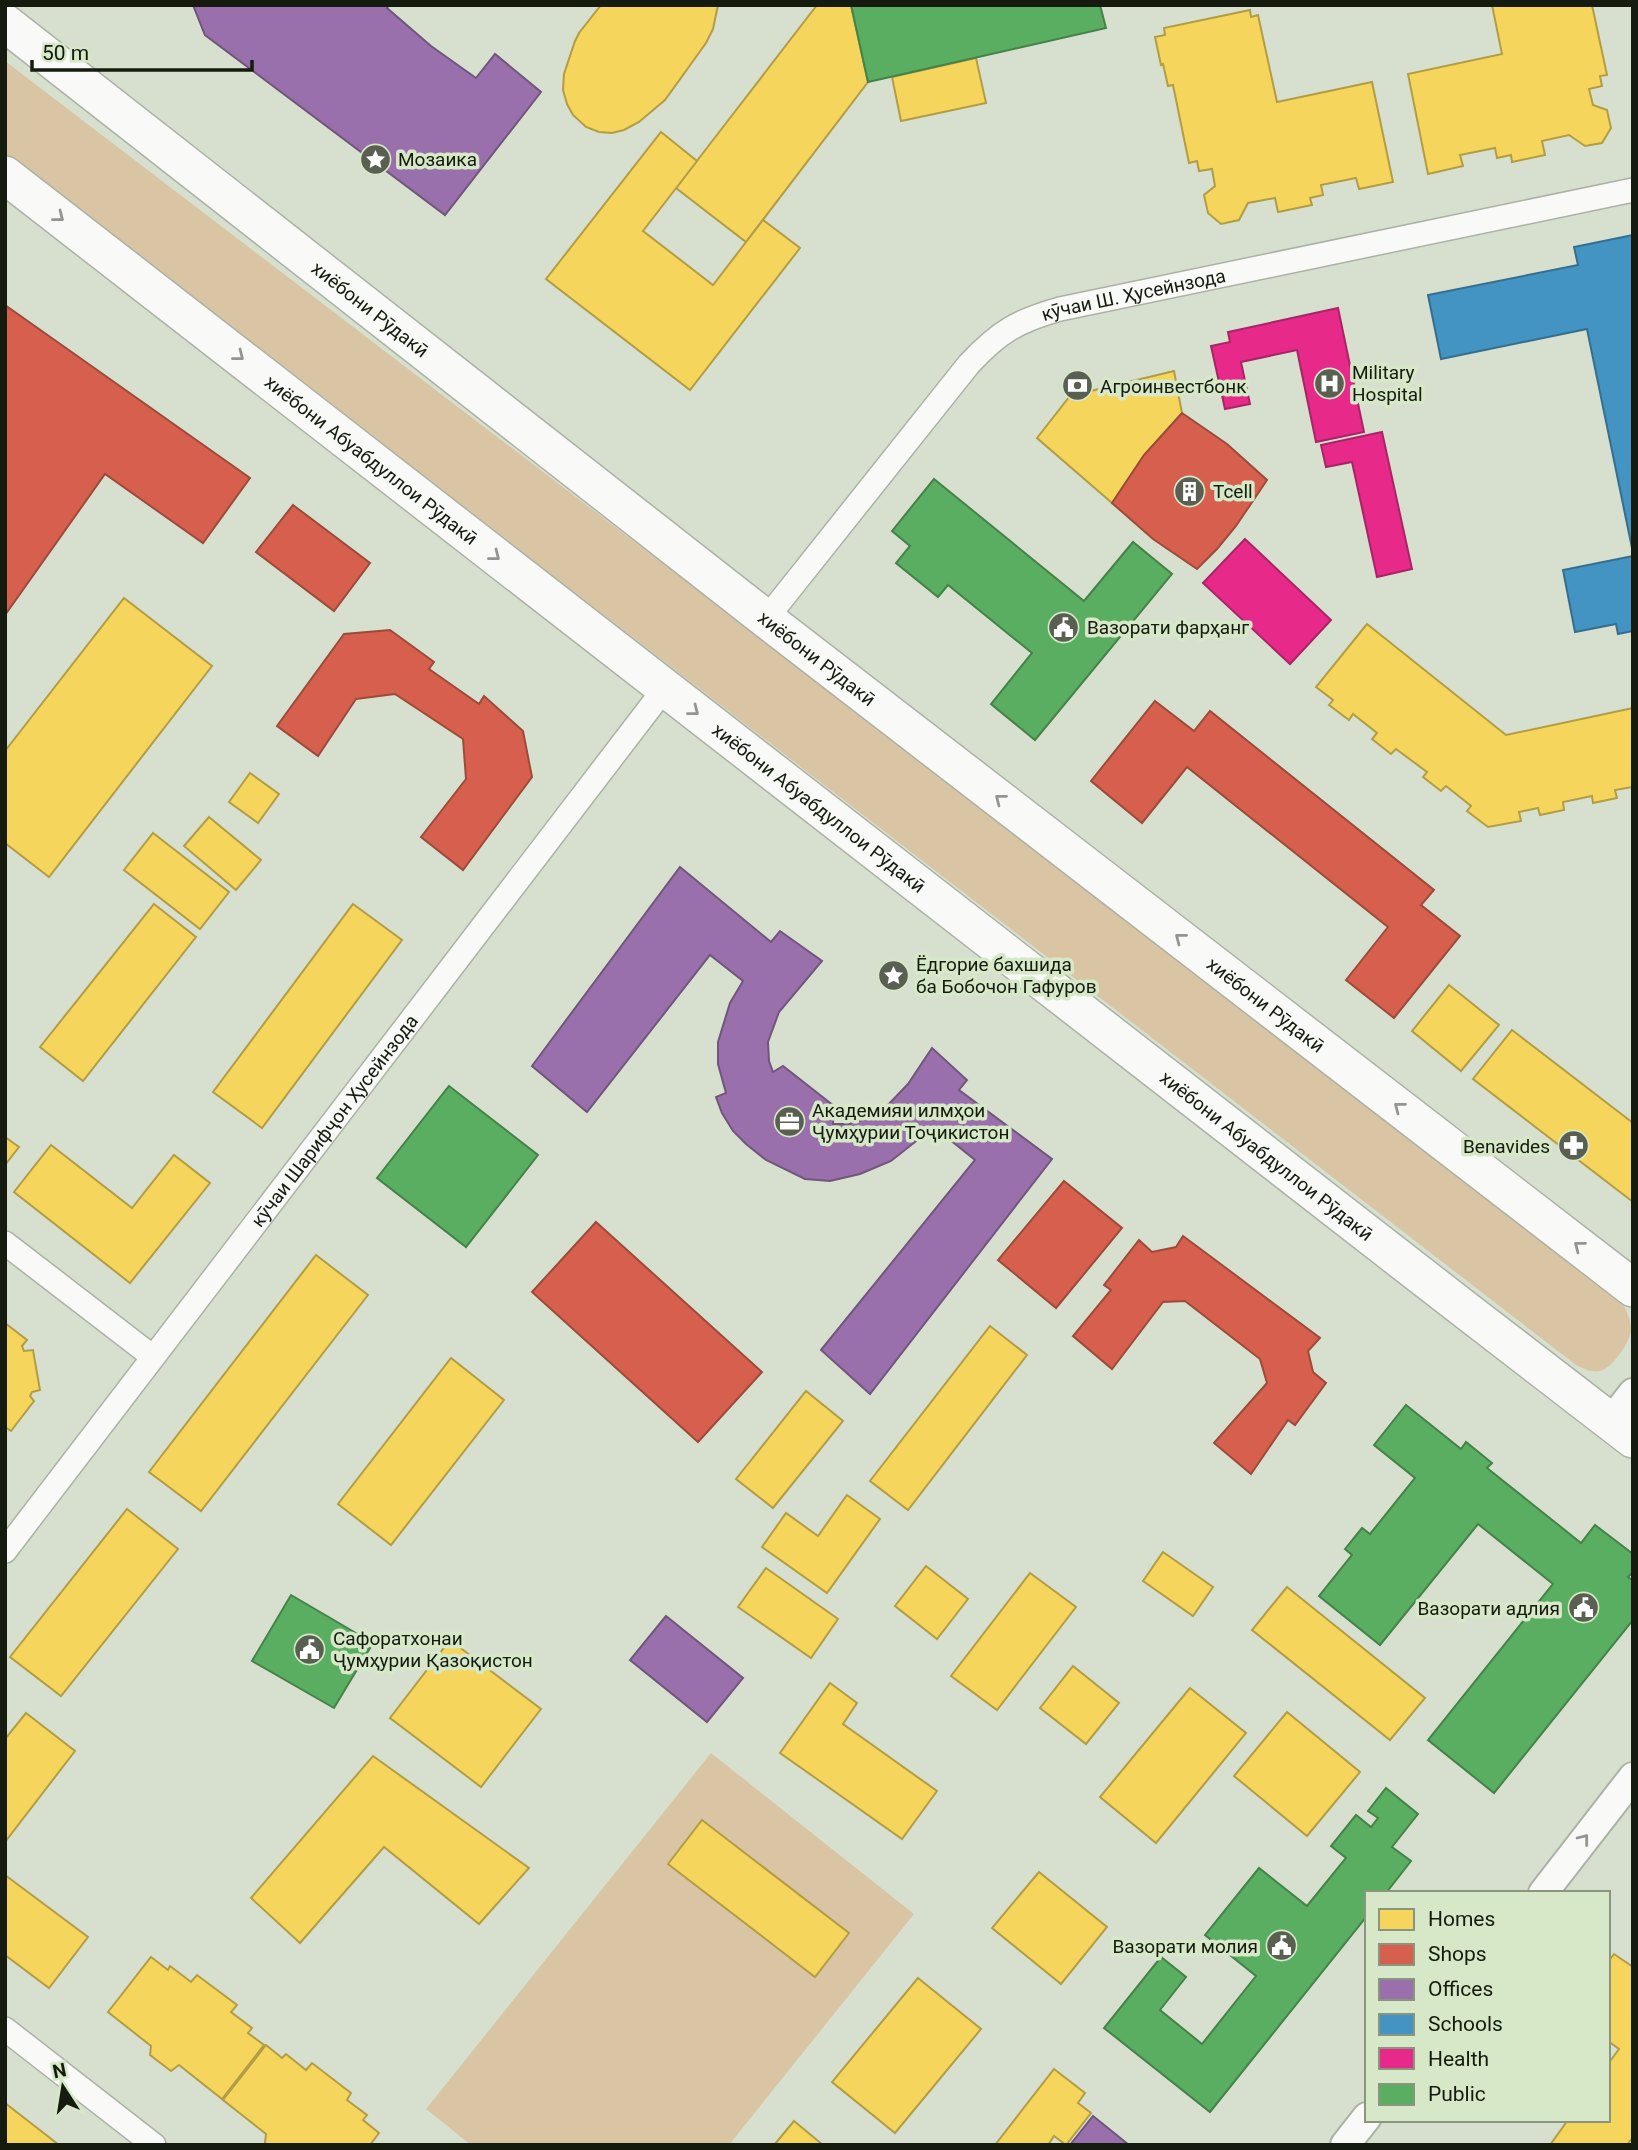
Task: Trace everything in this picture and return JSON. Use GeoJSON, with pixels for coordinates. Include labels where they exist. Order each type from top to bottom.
{"type":"FeatureCollection","features":[{"type":"Feature","properties":{"kind":"highway","name":"хиёбони Рӯдакӣ"},"geometry":{"type":"LineString","coordinates":[[5,21],[766,619],[1633,1288]]}},
{"type":"Feature","properties":{"kind":"highway","name":"хиёбони Абуабдуллои Рӯдакӣ"},"geometry":{"type":"LineString","coordinates":[[5,175],[1415,1272],[1622,1430]]}},
{"type":"Feature","properties":{"kind":"street"},"geometry":{"type":"LineString","coordinates":[[5,21],[16,5]]}},
{"type":"Feature","properties":{"kind":"street","name":"кӯчаи Ш. Ҳусейнзода"},"geometry":{"type":"LineString","coordinates":[[766,619],[969,364],[994,339],[1015,324],[1060,309],[1633,190]]}},
{"type":"Feature","properties":{"kind":"street","name":"кӯчаи Шарифҷон Ҳусейнзода"},"geometry":{"type":"LineString","coordinates":[[5,1551],[665,688]]}},
{"type":"Feature","properties":{"kind":"street"},"geometry":{"type":"LineString","coordinates":[[5,1243],[153,1357]]}},
{"type":"Feature","properties":{"kind":"street"},"geometry":{"type":"LineString","coordinates":[[1622,1430],[1633,1393]]}},
{"type":"Feature","properties":{"kind":"street"},"geometry":{"type":"LineString","coordinates":[[1544,1891],[1633,1777]]}},
{"type":"Feature","properties":{"kind":"street"},"geometry":{"type":"LineString","coordinates":[[5,2029],[154,2145]]}},
{"type":"Feature","properties":{"kind":"street"},"geometry":{"type":"LineString","coordinates":[[1345,2145],[1365,2120]]}},
{"type":"Feature","properties":{"kind":"shaded area"},"geometry":{"type":"Polygon","coordinates":[[[5,61],[1617,1292],[1628,1315],[1631,1329],[1617,1358],[1599,1371],[1589,1371],[1576,1365],[5,153],[5,61]]]}},
{"type":"Feature","properties":{"kind":"shaded area"},"geometry":{"type":"Polygon","coordinates":[[[711,1753],[914,1914],[729,2145],[471,2145],[426,2109],[711,1753]]]}},
{"type":"Feature","properties":{"kind":"building: Homes"},"geometry":{"type":"Polygon","coordinates":[[[601,5],[718,5],[713,29],[706,43],[665,100],[639,122],[612,133],[586,127],[573,115],[563,90],[564,74],[575,41],[601,5]]]}},
{"type":"Feature","properties":{"kind":"building: Homes"},"geometry":{"type":"Polygon","coordinates":[[[817,5],[851,5],[868,82],[746,242],[676,188],[817,5]]]}},
{"type":"Feature","properties":{"kind":"building: Homes"},"geometry":{"type":"Polygon","coordinates":[[[1492,5],[1592,5],[1607,75],[1600,76],[1602,86],[1589,89],[1593,105],[1607,110],[1611,128],[1602,143],[1585,146],[1569,135],[1542,141],[1545,155],[1512,162],[1511,155],[1497,158],[1495,148],[1460,155],[1463,166],[1428,174],[1408,74],[1502,54],[1492,5]]]}},
{"type":"Feature","properties":{"kind":"building: Homes"},"geometry":{"type":"Polygon","coordinates":[[[1250,10],[1251,17],[1258,15],[1277,102],[1372,82],[1393,182],[1359,189],[1356,178],[1321,185],[1323,195],[1310,198],[1312,205],[1278,212],[1275,198],[1248,203],[1239,220],[1221,224],[1208,213],[1204,195],[1215,186],[1212,169],[1199,171],[1197,161],[1189,163],[1173,85],[1168,86],[1155,37],[1165,35],[1164,28],[1250,10]]]}},
{"type":"Feature","properties":{"kind":"building: Homes"},"geometry":{"type":"Polygon","coordinates":[[[976,58],[986,103],[901,121],[892,77],[976,58]]]}},
{"type":"Feature","properties":{"kind":"building: Homes"},"geometry":{"type":"Polygon","coordinates":[[[661,132],[697,161],[643,231],[713,285],[763,220],[800,248],[690,390],[546,279],[661,132]]]}},
{"type":"Feature","properties":{"kind":"building: Homes"},"geometry":{"type":"Polygon","coordinates":[[[1174,371],[1182,413],[1144,455],[1112,503],[1037,438],[1070,396],[1174,371]]]}},
{"type":"Feature","properties":{"kind":"building: Homes"},"geometry":{"type":"Polygon","coordinates":[[[124,598],[212,666],[49,877],[5,843],[5,751],[124,598]]]}},
{"type":"Feature","properties":{"kind":"building: Homes"},"geometry":{"type":"Polygon","coordinates":[[[1367,624],[1506,735],[1633,708],[1633,787],[1615,790],[1617,798],[1593,803],[1592,796],[1563,802],[1564,810],[1540,815],[1538,808],[1519,812],[1521,821],[1488,827],[1467,811],[1471,806],[1446,786],[1441,791],[1423,777],[1427,772],[1396,749],[1391,754],[1372,739],[1377,733],[1353,714],[1349,720],[1329,705],[1333,700],[1316,687],[1367,624]]]}},
{"type":"Feature","properties":{"kind":"building: Homes"},"geometry":{"type":"Polygon","coordinates":[[[250,773],[279,794],[258,823],[229,802],[250,773]]]}},
{"type":"Feature","properties":{"kind":"building: Homes"},"geometry":{"type":"Polygon","coordinates":[[[209,817],[261,860],[236,890],[184,846],[209,817]]]}},
{"type":"Feature","properties":{"kind":"building: Homes"},"geometry":{"type":"Polygon","coordinates":[[[153,833],[229,892],[200,929],[124,870],[153,833]]]}},
{"type":"Feature","properties":{"kind":"building: Homes"},"geometry":{"type":"Polygon","coordinates":[[[154,904],[196,937],[83,1081],[40,1047],[154,904]]]}},
{"type":"Feature","properties":{"kind":"building: Homes"},"geometry":{"type":"Polygon","coordinates":[[[353,904],[402,940],[262,1128],[213,1092],[353,904]]]}},
{"type":"Feature","properties":{"kind":"building: Homes"},"geometry":{"type":"Polygon","coordinates":[[[1449,985],[1499,1025],[1461,1071],[1412,1031],[1449,985]]]}},
{"type":"Feature","properties":{"kind":"building: Homes"},"geometry":{"type":"Polygon","coordinates":[[[1512,1030],[1633,1123],[1633,1202],[1473,1079],[1512,1030]]]}},
{"type":"Feature","properties":{"kind":"building: Homes"},"geometry":{"type":"Polygon","coordinates":[[[5,1137],[19,1147],[5,1165],[5,1137]]]}},
{"type":"Feature","properties":{"kind":"building: Homes"},"geometry":{"type":"Polygon","coordinates":[[[51,1145],[132,1208],[174,1155],[210,1183],[130,1283],[14,1192],[51,1145]]]}},
{"type":"Feature","properties":{"kind":"building: Homes"},"geometry":{"type":"Polygon","coordinates":[[[316,1255],[368,1295],[201,1511],[149,1472],[316,1255]]]}},
{"type":"Feature","properties":{"kind":"building: Homes"},"geometry":{"type":"Polygon","coordinates":[[[5,1323],[27,1340],[22,1346],[24,1351],[33,1350],[40,1390],[32,1392],[30,1396],[34,1401],[11,1431],[5,1427],[5,1323]]]}},
{"type":"Feature","properties":{"kind":"building: Homes"},"geometry":{"type":"Polygon","coordinates":[[[990,1326],[1027,1355],[908,1510],[870,1481],[990,1326]]]}},
{"type":"Feature","properties":{"kind":"building: Homes"},"geometry":{"type":"Polygon","coordinates":[[[451,1358],[504,1400],[391,1545],[338,1504],[451,1358]]]}},
{"type":"Feature","properties":{"kind":"building: Homes"},"geometry":{"type":"Polygon","coordinates":[[[806,1391],[843,1421],[773,1508],[736,1479],[806,1391]]]}},
{"type":"Feature","properties":{"kind":"building: Homes"},"geometry":{"type":"Polygon","coordinates":[[[847,1495],[880,1519],[827,1593],[762,1547],[786,1513],[818,1536],[847,1495]]]}},
{"type":"Feature","properties":{"kind":"building: Homes"},"geometry":{"type":"Polygon","coordinates":[[[127,1509],[178,1549],[61,1696],[10,1657],[127,1509]]]}},
{"type":"Feature","properties":{"kind":"building: Homes"},"geometry":{"type":"Polygon","coordinates":[[[1163,1552],[1213,1587],[1193,1616],[1143,1581],[1163,1552]]]}},
{"type":"Feature","properties":{"kind":"building: Homes"},"geometry":{"type":"Polygon","coordinates":[[[926,1566],[968,1599],[937,1639],[895,1606],[926,1566]]]}},
{"type":"Feature","properties":{"kind":"building: Homes"},"geometry":{"type":"Polygon","coordinates":[[[766,1568],[838,1619],[811,1658],[738,1607],[766,1568]]]}},
{"type":"Feature","properties":{"kind":"building: Homes"},"geometry":{"type":"Polygon","coordinates":[[[1030,1573],[1076,1607],[997,1710],[951,1676],[1030,1573]]]}},
{"type":"Feature","properties":{"kind":"building: Homes"},"geometry":{"type":"Polygon","coordinates":[[[1287,1587],[1425,1698],[1390,1740],[1252,1630],[1287,1587]]]}},
{"type":"Feature","properties":{"kind":"building: Homes"},"geometry":{"type":"Polygon","coordinates":[[[450,1640],[541,1709],[481,1787],[390,1718],[450,1640]]]}},
{"type":"Feature","properties":{"kind":"building: Homes"},"geometry":{"type":"Polygon","coordinates":[[[1073,1666],[1119,1703],[1086,1744],[1040,1708],[1073,1666]]]}},
{"type":"Feature","properties":{"kind":"building: Homes"},"geometry":{"type":"Polygon","coordinates":[[[830,1683],[857,1703],[843,1724],[937,1791],[902,1839],[780,1753],[830,1683]]]}},
{"type":"Feature","properties":{"kind":"building: Homes"},"geometry":{"type":"Polygon","coordinates":[[[1190,1688],[1246,1733],[1156,1843],[1100,1797],[1190,1688]]]}},
{"type":"Feature","properties":{"kind":"building: Homes"},"geometry":{"type":"Polygon","coordinates":[[[1287,1712],[1360,1772],[1307,1836],[1234,1776],[1287,1712]]]}},
{"type":"Feature","properties":{"kind":"building: Homes"},"geometry":{"type":"Polygon","coordinates":[[[26,1713],[75,1751],[5,1842],[5,1739],[26,1713]]]}},
{"type":"Feature","properties":{"kind":"building: Homes"},"geometry":{"type":"Polygon","coordinates":[[[373,1756],[529,1868],[479,1924],[384,1847],[300,1943],[251,1898],[373,1756]]]}},
{"type":"Feature","properties":{"kind":"building: Homes"},"geometry":{"type":"Polygon","coordinates":[[[702,1820],[849,1933],[815,1977],[668,1864],[702,1820]]]}},
{"type":"Feature","properties":{"kind":"building: Homes"},"geometry":{"type":"Polygon","coordinates":[[[1039,1872],[1107,1927],[1061,1984],[992,1928],[1039,1872]]]}},
{"type":"Feature","properties":{"kind":"building: Homes"},"geometry":{"type":"Polygon","coordinates":[[[5,1875],[88,1937],[49,1988],[5,1955],[5,1875]]]}},
{"type":"Feature","properties":{"kind":"building: Homes"},"geometry":{"type":"Polygon","coordinates":[[[1614,1954],[1633,1967],[1633,2137],[1627,2145],[1550,2145],[1567,2122],[1610,2122],[1610,2061],[1619,2049],[1610,2042],[1610,1959],[1614,1954]]]}},
{"type":"Feature","properties":{"kind":"building: Homes"},"geometry":{"type":"Polygon","coordinates":[[[151,1957],[168,1970],[170,1966],[191,1982],[197,1975],[237,2005],[231,2012],[252,2028],[248,2033],[264,2045],[222,2099],[179,2065],[171,2071],[150,2055],[151,2046],[108,2012],[151,1957]]]}},
{"type":"Feature","properties":{"kind":"building: Homes"},"geometry":{"type":"Polygon","coordinates":[[[918,1978],[981,2029],[895,2133],[832,2082],[918,1978]]]}},
{"type":"Feature","properties":{"kind":"building: Homes"},"geometry":{"type":"Polygon","coordinates":[[[266,2045],[282,2058],[286,2054],[306,2070],[312,2063],[351,2093],[347,2100],[367,2115],[363,2120],[379,2133],[370,2145],[267,2145],[266,2134],[223,2100],[266,2045]]]}},
{"type":"Feature","properties":{"kind":"building: Homes"},"geometry":{"type":"Polygon","coordinates":[[[1054,2069],[1085,2093],[1078,2103],[1091,2113],[1066,2145],[1054,2136],[1048,2145],[995,2145],[1054,2069]]]}},
{"type":"Feature","properties":{"kind":"building: Homes"},"geometry":{"type":"Polygon","coordinates":[[[5,2103],[59,2145],[5,2145],[5,2103]]]}},
{"type":"Feature","properties":{"kind":"building: Homes"},"geometry":{"type":"Polygon","coordinates":[[[794,2121],[823,2145],[774,2145],[794,2121]]]}},
{"type":"Feature","properties":{"kind":"building: Shops"},"geometry":{"type":"Polygon","coordinates":[[[5,305],[250,478],[203,543],[105,474],[5,615],[5,305]]]}},
{"type":"Feature","properties":{"kind":"building: Shops","name":"Tcell"},"geometry":{"type":"Polygon","coordinates":[[[1182,413],[1227,444],[1267,480],[1236,526],[1197,569],[1153,539],[1112,503],[1144,455],[1182,413]]]}},
{"type":"Feature","properties":{"kind":"building: Shops"},"geometry":{"type":"Polygon","coordinates":[[[293,505],[370,563],[334,611],[256,552],[293,505]]]}},
{"type":"Feature","properties":{"kind":"building: Shops"},"geometry":{"type":"Polygon","coordinates":[[[390,630],[434,662],[429,669],[479,704],[484,696],[523,731],[532,777],[463,870],[421,837],[466,779],[463,739],[395,694],[356,699],[318,756],[277,726],[344,634],[390,630]]]}},
{"type":"Feature","properties":{"kind":"building: Shops"},"geometry":{"type":"Polygon","coordinates":[[[1155,701],[1194,731],[1210,711],[1434,890],[1421,905],[1460,936],[1394,1018],[1346,980],[1388,927],[1187,767],[1142,823],[1091,781],[1155,701]]]}},
{"type":"Feature","properties":{"kind":"building: Shops"},"geometry":{"type":"Polygon","coordinates":[[[1064,1181],[1122,1228],[1056,1308],[998,1260],[1064,1181]]]}},
{"type":"Feature","properties":{"kind":"building: Shops"},"geometry":{"type":"Polygon","coordinates":[[[596,1222],[762,1372],[698,1442],[532,1292],[596,1222]]]}},
{"type":"Feature","properties":{"kind":"building: Shops"},"geometry":{"type":"Polygon","coordinates":[[[1183,1236],[1320,1338],[1308,1351],[1313,1372],[1326,1383],[1295,1425],[1288,1420],[1251,1474],[1214,1443],[1267,1383],[1260,1359],[1185,1301],[1163,1302],[1112,1369],[1073,1336],[1111,1290],[1104,1285],[1139,1240],[1152,1252],[1176,1247],[1183,1236]]]}},
{"type":"Feature","properties":{"kind":"building: Offices"},"geometry":{"type":"Polygon","coordinates":[[[193,5],[389,5],[387,8],[431,46],[476,78],[495,54],[541,92],[445,215],[205,35],[193,5]]]}},
{"type":"Feature","properties":{"kind":"building: Offices"},"geometry":{"type":"Polygon","coordinates":[[[680,867],[771,942],[780,931],[822,961],[779,1012],[768,1042],[769,1061],[773,1072],[783,1066],[834,1106],[833,1124],[849,1124],[868,1118],[885,1108],[908,1084],[932,1048],[967,1080],[959,1090],[1052,1159],[870,1394],[821,1350],[975,1160],[934,1127],[891,1161],[860,1174],[830,1181],[805,1179],[766,1160],[733,1131],[716,1097],[726,1093],[718,1064],[718,1042],[730,1003],[743,981],[710,955],[587,1112],[532,1066],[680,867]]]}},
{"type":"Feature","properties":{"kind":"building: Offices"},"geometry":{"type":"Polygon","coordinates":[[[666,1616],[743,1678],[707,1722],[630,1660],[666,1616]]]}},
{"type":"Feature","properties":{"kind":"building: Offices"},"geometry":{"type":"Polygon","coordinates":[[[1093,2116],[1129,2145],[1070,2145],[1093,2116]]]}},
{"type":"Feature","properties":{"kind":"building: Schools"},"geometry":{"type":"Polygon","coordinates":[[[1633,235],[1633,553],[1587,329],[1441,359],[1428,295],[1578,265],[1574,247],[1633,235]]]}},
{"type":"Feature","properties":{"kind":"building: Schools"},"geometry":{"type":"Polygon","coordinates":[[[1633,556],[1633,631],[1618,634],[1616,624],[1575,632],[1563,570],[1633,556]]]}},
{"type":"Feature","properties":{"kind":"building: Health","name":"Military Hospital"},"geometry":{"type":"Polygon","coordinates":[[[1338,308],[1364,432],[1316,442],[1297,350],[1241,362],[1250,404],[1225,409],[1211,346],[1230,342],[1228,332],[1338,308]]]}},
{"type":"Feature","properties":{"kind":"building: Health","name":"Military Hospital"},"geometry":{"type":"Polygon","coordinates":[[[1382,432],[1412,569],[1377,577],[1352,462],[1326,467],[1321,445],[1382,432]]]}},
{"type":"Feature","properties":{"kind":"building: Health"},"geometry":{"type":"Polygon","coordinates":[[[1245,539],[1331,620],[1290,664],[1203,583],[1245,539]]]}},
{"type":"Feature","properties":{"kind":"building: Public"},"geometry":{"type":"Polygon","coordinates":[[[851,5],[1100,5],[1106,28],[868,82],[851,5]]]}},
{"type":"Feature","properties":{"kind":"building: Public","name":"Вазорати фарҳанг"},"geometry":{"type":"Polygon","coordinates":[[[934,479],[1084,601],[1133,542],[1172,574],[1035,740],[991,704],[1032,653],[948,585],[938,597],[896,563],[910,546],[892,531],[934,479]]]}},
{"type":"Feature","properties":{"kind":"building: Public"},"geometry":{"type":"Polygon","coordinates":[[[449,1086],[538,1155],[466,1247],[377,1178],[449,1086]]]}},
{"type":"Feature","properties":{"kind":"building: Public","name":"Вазорати адлия"},"geometry":{"type":"Polygon","coordinates":[[[1406,1405],[1461,1449],[1466,1442],[1492,1463],[1487,1468],[1581,1543],[1595,1525],[1633,1554],[1633,1572],[1628,1577],[1633,1581],[1633,1620],[1494,1793],[1428,1740],[1553,1584],[1478,1524],[1380,1645],[1319,1596],[1352,1555],[1345,1549],[1362,1528],[1370,1534],[1415,1478],[1374,1445],[1406,1405]]]}},
{"type":"Feature","properties":{"kind":"building: Public"},"geometry":{"type":"Polygon","coordinates":[[[291,1595],[373,1643],[334,1708],[252,1661],[291,1595]]]}},
{"type":"Feature","properties":{"kind":"building: Public","name":"Вазорати молия"},"geometry":{"type":"Polygon","coordinates":[[[1386,1788],[1418,1814],[1392,1847],[1411,1861],[1388,1891],[1365,1891],[1365,1918],[1210,2112],[1104,2028],[1161,1957],[1186,1977],[1160,2010],[1202,2044],[1256,1976],[1205,1935],[1259,1868],[1307,1906],[1346,1858],[1331,1846],[1356,1815],[1371,1827],[1378,1818],[1368,1811],[1386,1788]]]}},
{"type":"Feature","properties":{"kind":"place","name":"Мозаика"},"geometry":{"type":"Point","coordinates":[375,159]}},
{"type":"Feature","properties":{"kind":"place","name":"Military Hospital"},"geometry":{"type":"Point","coordinates":[1329,383]}},
{"type":"Feature","properties":{"kind":"place","name":"Агроинвестбонк"},"geometry":{"type":"Point","coordinates":[1077,386]}},
{"type":"Feature","properties":{"kind":"place","name":"Tcell"},"geometry":{"type":"Point","coordinates":[1190,491]}},
{"type":"Feature","properties":{"kind":"place","name":"Вазорати фарҳанг"},"geometry":{"type":"Point","coordinates":[1064,627]}},
{"type":"Feature","properties":{"kind":"place","name":"Ёдгорие бахшида ба Бобочон Гафуров"},"geometry":{"type":"Point","coordinates":[893,975]}},
{"type":"Feature","properties":{"kind":"place","name":"Академияи илмҳои Ҷумҳурии Тоҷикистон"},"geometry":{"type":"Point","coordinates":[789,1121]}},
{"type":"Feature","properties":{"kind":"place","name":"Benavides"},"geometry":{"type":"Point","coordinates":[1573,1146]}},
{"type":"Feature","properties":{"kind":"place","name":"Вазорати адлия"},"geometry":{"type":"Point","coordinates":[1583,1608]}},
{"type":"Feature","properties":{"kind":"place","name":"Сафоратхонаи Ҷумҳурии Қазоқистон"},"geometry":{"type":"Point","coordinates":[310,1649]}},
{"type":"Feature","properties":{"kind":"place","name":"Вазорати молия"},"geometry":{"type":"Point","coordinates":[1281,1946]}}]}
